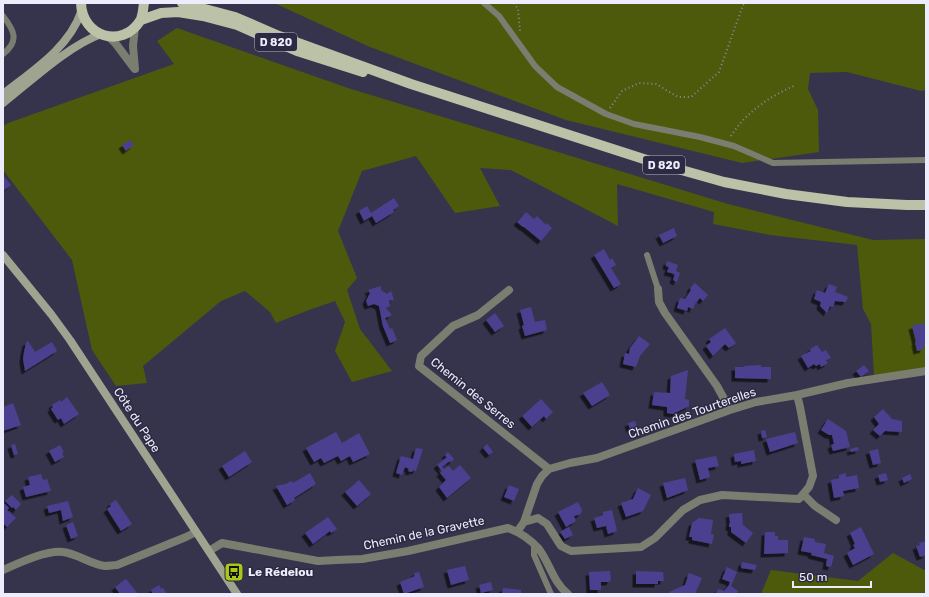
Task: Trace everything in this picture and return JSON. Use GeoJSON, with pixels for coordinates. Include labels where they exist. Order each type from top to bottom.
{"type":"FeatureCollection","features":[{"type":"Feature","properties":{"kind":"main road"},"geometry":{"type":"LineString","coordinates":[[3,103],[75,47],[91,38],[122,35],[138,23],[144,3]]}},
{"type":"Feature","properties":{"kind":"main road","name":"D 820"},"geometry":{"type":"LineString","coordinates":[[182,3],[236,16],[279,36],[411,84],[653,162],[724,182],[786,194],[847,202],[926,205]]}},
{"type":"Feature","properties":{"kind":"main road"},"geometry":{"type":"LineString","coordinates":[[81,8],[85,22],[92,29],[105,36]]}},
{"type":"Feature","properties":{"kind":"main road"},"geometry":{"type":"LineString","coordinates":[[3,94],[60,47],[70,36],[77,23],[81,8]]}},
{"type":"Feature","properties":{"kind":"main road","name":"D 820"},"geometry":{"type":"LineString","coordinates":[[138,23],[161,13],[178,12],[203,16],[237,25],[297,51],[343,66],[411,84]]}},
{"type":"Feature","properties":{"kind":"main road","name":"Côte du Pape"},"geometry":{"type":"LineString","coordinates":[[3,254],[70,340],[237,594]]}},
{"type":"Feature","properties":{"kind":"main road","name":"Côte du Pape"},"geometry":{"type":"LineString","coordinates":[[3,258],[10,264]]}},
{"type":"Feature","properties":{"kind":"street"},"geometry":{"type":"LineString","coordinates":[[105,36],[116,44],[135,69],[133,46],[138,23]]}},
{"type":"Feature","properties":{"kind":"street"},"geometry":{"type":"LineString","coordinates":[[658,289],[659,302],[665,313],[717,386],[730,410]]}},
{"type":"Feature","properties":{"kind":"street","name":"Chemin des Serres"},"geometry":{"type":"LineString","coordinates":[[509,290],[478,315],[453,326],[421,356],[419,366],[549,469]]}},
{"type":"Feature","properties":{"kind":"street","name":"Chemin des Tourterelles"},"geometry":{"type":"LineString","coordinates":[[549,469],[597,458],[756,402],[796,395],[848,383],[926,371]]}},
{"type":"Feature","properties":{"kind":"street"},"geometry":{"type":"LineString","coordinates":[[524,522],[538,518],[547,524],[561,546],[571,551],[642,547],[655,538],[683,510],[700,500],[722,495],[799,499],[809,486],[813,476],[800,407],[796,395]]}},
{"type":"Feature","properties":{"kind":"street"},"geometry":{"type":"LineString","coordinates":[[549,469],[537,484],[524,522],[518,532],[534,544],[539,550],[556,581],[568,594]]}},
{"type":"Feature","properties":{"kind":"street"},"geometry":{"type":"LineString","coordinates":[[803,494],[815,506],[836,520]]}},
{"type":"Feature","properties":{"kind":"street","name":"Chemin de la Gravette"},"geometry":{"type":"LineString","coordinates":[[209,551],[222,543],[318,561],[356,559],[408,551],[508,528],[518,532]]}},
{"type":"Feature","properties":{"kind":"street"},"geometry":{"type":"LineString","coordinates":[[3,570],[37,556],[61,552],[75,554],[97,564],[106,566],[117,565],[196,532]]}},
{"type":"Feature","properties":{"kind":"lane"},"geometry":{"type":"LineString","coordinates":[[484,3],[499,16],[535,66],[557,87],[606,114],[634,124],[700,137],[734,146],[773,163],[926,160]]}},
{"type":"Feature","properties":{"kind":"lane"},"geometry":{"type":"LineString","coordinates":[[3,16],[11,26],[14,33],[12,44],[3,54]]}},
{"type":"Feature","properties":{"kind":"lane"},"geometry":{"type":"LineString","coordinates":[[647,256],[658,289]]}},
{"type":"Feature","properties":{"kind":"lane"},"geometry":{"type":"LineString","coordinates":[[534,544],[534,555],[551,594]]}},
{"type":"Feature","properties":{"kind":"path"},"geometry":{"type":"LineString","coordinates":[[514,3],[518,9],[522,48]]}},
{"type":"Feature","properties":{"kind":"path"},"geometry":{"type":"LineString","coordinates":[[606,114],[622,91],[639,83],[656,84],[678,97],[691,97],[719,72],[745,3]]}},
{"type":"Feature","properties":{"kind":"path"},"geometry":{"type":"LineString","coordinates":[[726,144],[738,125],[758,107],[778,92],[796,85]]}},
{"type":"Feature","properties":{"kind":"green space"},"geometry":{"type":"Polygon","coordinates":[[[274,3],[926,3],[926,90],[921,91],[847,72],[810,73],[808,89],[818,110],[819,152],[742,163],[566,120],[370,47],[274,3]]]}},
{"type":"Feature","properties":{"kind":"green space"},"geometry":{"type":"Polygon","coordinates":[[[177,28],[348,88],[728,204],[873,240],[926,239],[926,368],[874,376],[871,324],[863,309],[857,245],[770,235],[713,224],[714,212],[617,184],[618,226],[511,170],[480,168],[500,206],[455,213],[416,156],[362,171],[338,231],[357,278],[347,290],[360,329],[392,371],[352,382],[335,351],[345,322],[335,301],[276,323],[270,312],[245,291],[221,301],[143,366],[147,383],[116,386],[92,350],[72,260],[3,170],[3,126],[174,64],[157,41],[177,28]]]}},
{"type":"Feature","properties":{"kind":"green space"},"geometry":{"type":"Polygon","coordinates":[[[893,553],[926,571],[926,594],[761,594],[771,570],[858,581],[893,553]]]}},
{"type":"Feature","properties":{"kind":"building"},"geometry":{"type":"Polygon","coordinates":[[[130,140],[134,145],[126,151],[122,145],[130,140]]]}},
{"type":"Feature","properties":{"kind":"building"},"geometry":{"type":"Polygon","coordinates":[[[3,175],[11,185],[3,191],[3,175]]]}},
{"type":"Feature","properties":{"kind":"building"},"geometry":{"type":"Polygon","coordinates":[[[394,198],[399,206],[393,210],[394,212],[376,223],[372,216],[364,221],[359,211],[367,206],[371,213],[394,198]]]}},
{"type":"Feature","properties":{"kind":"building"},"geometry":{"type":"Polygon","coordinates":[[[526,212],[534,219],[537,216],[546,225],[547,223],[552,228],[541,241],[517,222],[526,212]]]}},
{"type":"Feature","properties":{"kind":"building"},"geometry":{"type":"Polygon","coordinates":[[[674,228],[677,236],[663,243],[659,235],[674,228]]]}},
{"type":"Feature","properties":{"kind":"building"},"geometry":{"type":"Polygon","coordinates":[[[604,249],[610,260],[612,258],[616,265],[611,268],[621,284],[614,288],[594,255],[604,249]]]}},
{"type":"Feature","properties":{"kind":"building"},"geometry":{"type":"Polygon","coordinates":[[[667,261],[678,265],[676,271],[680,273],[677,282],[673,280],[675,274],[667,272],[669,267],[666,266],[667,261]]]}},
{"type":"Feature","properties":{"kind":"building"},"geometry":{"type":"Polygon","coordinates":[[[695,283],[708,295],[703,301],[700,298],[693,309],[688,307],[687,311],[677,308],[680,298],[685,299],[691,290],[690,288],[695,283]]]}},
{"type":"Feature","properties":{"kind":"building"},"geometry":{"type":"Polygon","coordinates":[[[829,284],[837,287],[835,292],[848,297],[846,302],[835,301],[833,307],[830,306],[827,313],[820,306],[821,302],[814,299],[817,290],[825,293],[829,284]]]}},
{"type":"Feature","properties":{"kind":"building"},"geometry":{"type":"Polygon","coordinates":[[[381,286],[381,290],[387,294],[391,291],[394,300],[389,300],[390,306],[386,308],[392,315],[385,318],[390,329],[392,328],[397,340],[390,343],[383,326],[379,306],[374,304],[368,306],[366,301],[370,293],[368,290],[381,286]]]}},
{"type":"Feature","properties":{"kind":"building"},"geometry":{"type":"Polygon","coordinates":[[[531,307],[535,322],[545,320],[547,330],[525,336],[520,310],[531,307]]]}},
{"type":"Feature","properties":{"kind":"building"},"geometry":{"type":"Polygon","coordinates":[[[495,313],[504,326],[495,332],[486,320],[495,313]]]}},
{"type":"Feature","properties":{"kind":"building"},"geometry":{"type":"Polygon","coordinates":[[[924,323],[926,331],[926,345],[923,346],[924,349],[917,351],[912,326],[924,323]]]}},
{"type":"Feature","properties":{"kind":"building"},"geometry":{"type":"Polygon","coordinates":[[[725,328],[736,343],[729,348],[725,344],[713,356],[706,346],[711,342],[709,339],[725,328]]]}},
{"type":"Feature","properties":{"kind":"building"},"geometry":{"type":"Polygon","coordinates":[[[639,336],[650,344],[640,356],[636,367],[623,364],[625,353],[629,354],[630,348],[639,336]]]}},
{"type":"Feature","properties":{"kind":"building"},"geometry":{"type":"Polygon","coordinates":[[[28,341],[35,352],[52,342],[57,351],[25,371],[23,359],[26,343],[28,341]]]}},
{"type":"Feature","properties":{"kind":"building"},"geometry":{"type":"Polygon","coordinates":[[[817,345],[822,352],[826,350],[831,358],[826,360],[828,363],[821,367],[820,364],[816,366],[814,364],[808,368],[801,356],[811,351],[810,349],[817,345]]]}},
{"type":"Feature","properties":{"kind":"building"},"geometry":{"type":"Polygon","coordinates":[[[761,365],[761,367],[771,367],[771,379],[735,378],[735,367],[761,365]]]}},
{"type":"Feature","properties":{"kind":"building"},"geometry":{"type":"Polygon","coordinates":[[[864,365],[869,371],[861,377],[856,371],[864,365]]]}},
{"type":"Feature","properties":{"kind":"building"},"geometry":{"type":"Polygon","coordinates":[[[688,370],[685,399],[689,400],[689,406],[673,414],[667,413],[667,407],[652,405],[654,392],[670,393],[671,376],[688,370]]]}},
{"type":"Feature","properties":{"kind":"building"},"geometry":{"type":"Polygon","coordinates":[[[602,382],[610,395],[592,406],[583,393],[602,382]]]}},
{"type":"Feature","properties":{"kind":"building"},"geometry":{"type":"Polygon","coordinates":[[[67,397],[79,414],[64,424],[61,418],[58,420],[51,409],[53,407],[52,405],[60,400],[61,402],[67,397]]]}},
{"type":"Feature","properties":{"kind":"building"},"geometry":{"type":"Polygon","coordinates":[[[541,399],[553,412],[546,419],[544,416],[532,427],[522,416],[541,399]]]}},
{"type":"Feature","properties":{"kind":"building"},"geometry":{"type":"Polygon","coordinates":[[[13,403],[21,425],[3,431],[3,407],[13,403]]]}},
{"type":"Feature","properties":{"kind":"building"},"geometry":{"type":"Polygon","coordinates":[[[883,409],[892,419],[902,421],[902,432],[885,431],[880,436],[873,430],[879,424],[874,417],[883,409]]]}},
{"type":"Feature","properties":{"kind":"building"},"geometry":{"type":"Polygon","coordinates":[[[828,419],[846,431],[850,447],[833,451],[831,445],[834,444],[832,435],[829,435],[821,430],[828,419]]]}},
{"type":"Feature","properties":{"kind":"building"},"geometry":{"type":"Polygon","coordinates":[[[635,421],[637,427],[630,429],[628,423],[635,421]]]}},
{"type":"Feature","properties":{"kind":"building"},"geometry":{"type":"Polygon","coordinates":[[[765,430],[767,437],[762,438],[761,431],[765,430]]]}},
{"type":"Feature","properties":{"kind":"building"},"geometry":{"type":"Polygon","coordinates":[[[336,432],[342,443],[359,433],[370,454],[353,462],[350,456],[341,461],[338,456],[324,463],[321,458],[314,462],[306,448],[336,432]]]}},
{"type":"Feature","properties":{"kind":"building"},"geometry":{"type":"Polygon","coordinates":[[[795,432],[798,443],[770,452],[766,439],[795,432]]]}},
{"type":"Feature","properties":{"kind":"building"},"geometry":{"type":"Polygon","coordinates":[[[15,444],[18,454],[14,455],[11,445],[15,444]]]}},
{"type":"Feature","properties":{"kind":"building"},"geometry":{"type":"Polygon","coordinates":[[[487,444],[493,452],[489,455],[483,448],[487,444]]]}},
{"type":"Feature","properties":{"kind":"building"},"geometry":{"type":"Polygon","coordinates":[[[60,445],[64,452],[62,453],[64,457],[55,462],[49,451],[60,445]]]}},
{"type":"Feature","properties":{"kind":"building"},"geometry":{"type":"Polygon","coordinates":[[[858,447],[859,450],[851,452],[850,449],[858,447]]]}},
{"type":"Feature","properties":{"kind":"building"},"geometry":{"type":"Polygon","coordinates":[[[416,448],[423,449],[416,471],[408,471],[409,469],[405,467],[402,475],[396,473],[401,456],[413,459],[416,448]]]}},
{"type":"Feature","properties":{"kind":"building"},"geometry":{"type":"Polygon","coordinates":[[[878,449],[881,463],[873,465],[869,451],[878,449]]]}},
{"type":"Feature","properties":{"kind":"building"},"geometry":{"type":"Polygon","coordinates":[[[754,450],[756,461],[741,464],[741,461],[735,462],[734,454],[754,450]]]}},
{"type":"Feature","properties":{"kind":"building"},"geometry":{"type":"Polygon","coordinates":[[[245,451],[252,462],[229,477],[222,466],[245,451]]]}},
{"type":"Feature","properties":{"kind":"building"},"geometry":{"type":"Polygon","coordinates":[[[448,452],[454,459],[442,467],[444,469],[449,466],[453,471],[460,465],[471,478],[447,498],[439,487],[446,480],[440,473],[442,471],[437,465],[447,457],[445,455],[448,452]]]}},
{"type":"Feature","properties":{"kind":"building"},"geometry":{"type":"Polygon","coordinates":[[[716,456],[719,466],[708,468],[710,477],[700,480],[695,460],[716,456]]]}},
{"type":"Feature","properties":{"kind":"building"},"geometry":{"type":"Polygon","coordinates":[[[310,473],[316,484],[294,498],[295,500],[287,505],[276,486],[286,484],[291,481],[293,483],[310,473]]]}},
{"type":"Feature","properties":{"kind":"building"},"geometry":{"type":"Polygon","coordinates":[[[846,473],[846,477],[857,475],[859,488],[843,491],[844,496],[834,498],[831,480],[839,478],[839,475],[846,473]]]}},
{"type":"Feature","properties":{"kind":"building"},"geometry":{"type":"Polygon","coordinates":[[[886,473],[888,480],[880,482],[878,475],[886,473]]]}},
{"type":"Feature","properties":{"kind":"building"},"geometry":{"type":"Polygon","coordinates":[[[41,474],[43,480],[47,479],[51,491],[26,497],[23,487],[30,485],[28,477],[41,474]]]}},
{"type":"Feature","properties":{"kind":"building"},"geometry":{"type":"Polygon","coordinates":[[[910,474],[912,479],[904,483],[902,478],[910,474]]]}},
{"type":"Feature","properties":{"kind":"building"},"geometry":{"type":"Polygon","coordinates":[[[685,478],[688,490],[667,498],[663,483],[685,478]]]}},
{"type":"Feature","properties":{"kind":"building"},"geometry":{"type":"Polygon","coordinates":[[[359,480],[371,494],[357,506],[345,492],[359,480]]]}},
{"type":"Feature","properties":{"kind":"building"},"geometry":{"type":"Polygon","coordinates":[[[509,485],[519,489],[514,501],[504,497],[509,485]]]}},
{"type":"Feature","properties":{"kind":"building"},"geometry":{"type":"Polygon","coordinates":[[[638,488],[651,495],[643,511],[626,517],[621,503],[633,499],[638,488]]]}},
{"type":"Feature","properties":{"kind":"building"},"geometry":{"type":"Polygon","coordinates":[[[12,495],[21,504],[16,510],[5,501],[12,495]]]}},
{"type":"Feature","properties":{"kind":"building"},"geometry":{"type":"Polygon","coordinates":[[[116,500],[132,524],[121,531],[107,509],[111,506],[110,504],[116,500]]]}},
{"type":"Feature","properties":{"kind":"building"},"geometry":{"type":"Polygon","coordinates":[[[68,501],[73,517],[63,521],[61,510],[49,513],[47,506],[68,501]]]}},
{"type":"Feature","properties":{"kind":"building"},"geometry":{"type":"Polygon","coordinates":[[[578,502],[582,510],[581,514],[574,516],[576,521],[566,527],[558,512],[578,502]]]}},
{"type":"Feature","properties":{"kind":"building"},"geometry":{"type":"Polygon","coordinates":[[[3,503],[9,508],[7,510],[16,518],[7,527],[3,523],[3,503]]]}},
{"type":"Feature","properties":{"kind":"building"},"geometry":{"type":"Polygon","coordinates":[[[612,510],[617,531],[608,534],[606,526],[597,528],[594,518],[603,515],[603,512],[612,510]]]}},
{"type":"Feature","properties":{"kind":"building"},"geometry":{"type":"Polygon","coordinates":[[[742,513],[743,525],[753,533],[746,543],[731,532],[731,527],[729,527],[729,514],[742,513]]]}},
{"type":"Feature","properties":{"kind":"building"},"geometry":{"type":"Polygon","coordinates":[[[328,517],[337,529],[331,533],[330,531],[313,544],[305,533],[328,517]]]}},
{"type":"Feature","properties":{"kind":"building"},"geometry":{"type":"Polygon","coordinates":[[[699,518],[713,520],[711,534],[714,535],[712,544],[692,540],[692,537],[689,537],[692,523],[699,518]]]}},
{"type":"Feature","properties":{"kind":"building"},"geometry":{"type":"Polygon","coordinates":[[[73,522],[78,536],[71,539],[66,525],[73,522]]]}},
{"type":"Feature","properties":{"kind":"building"},"geometry":{"type":"Polygon","coordinates":[[[569,527],[573,535],[565,539],[560,532],[569,527]]]}},
{"type":"Feature","properties":{"kind":"building"},"geometry":{"type":"Polygon","coordinates":[[[861,527],[874,554],[853,565],[847,553],[855,548],[853,545],[855,544],[850,533],[861,527]]]}},
{"type":"Feature","properties":{"kind":"building"},"geometry":{"type":"Polygon","coordinates":[[[765,532],[775,532],[775,536],[778,536],[778,540],[788,540],[788,553],[764,554],[765,532]]]}},
{"type":"Feature","properties":{"kind":"building"},"geometry":{"type":"Polygon","coordinates":[[[804,537],[815,539],[815,542],[826,544],[824,553],[834,556],[831,567],[826,566],[827,559],[811,555],[812,553],[801,551],[804,537]]]}},
{"type":"Feature","properties":{"kind":"building"},"geometry":{"type":"Polygon","coordinates":[[[926,541],[926,555],[920,557],[916,546],[920,545],[919,543],[926,541]]]}},
{"type":"Feature","properties":{"kind":"building"},"geometry":{"type":"Polygon","coordinates":[[[742,562],[757,565],[755,570],[741,568],[742,562]]]}},
{"type":"Feature","properties":{"kind":"building"},"geometry":{"type":"Polygon","coordinates":[[[465,566],[469,580],[451,585],[447,570],[465,566]]]}},
{"type":"Feature","properties":{"kind":"building"},"geometry":{"type":"Polygon","coordinates":[[[727,567],[737,572],[731,586],[738,591],[736,594],[716,594],[718,589],[724,591],[729,585],[730,582],[722,579],[727,567]]]}},
{"type":"Feature","properties":{"kind":"building"},"geometry":{"type":"Polygon","coordinates":[[[610,571],[611,580],[609,582],[601,582],[601,590],[590,590],[589,572],[610,571]]]}},
{"type":"Feature","properties":{"kind":"building"},"geometry":{"type":"Polygon","coordinates":[[[636,571],[663,572],[664,581],[658,581],[658,584],[636,584],[636,571]]]}},
{"type":"Feature","properties":{"kind":"building"},"geometry":{"type":"Polygon","coordinates":[[[419,572],[424,587],[404,594],[400,582],[415,576],[414,573],[419,572]]]}},
{"type":"Feature","properties":{"kind":"building"},"geometry":{"type":"Polygon","coordinates":[[[689,573],[702,578],[695,594],[670,594],[669,592],[685,585],[689,573]]]}},
{"type":"Feature","properties":{"kind":"building"},"geometry":{"type":"Polygon","coordinates":[[[126,579],[138,594],[120,594],[115,587],[126,579]]]}},
{"type":"Feature","properties":{"kind":"building"},"geometry":{"type":"Polygon","coordinates":[[[491,582],[493,590],[481,593],[479,585],[491,582]]]}},
{"type":"Feature","properties":{"kind":"building"},"geometry":{"type":"Polygon","coordinates":[[[159,585],[167,594],[153,594],[151,590],[159,585]]]}},
{"type":"Feature","properties":{"kind":"building"},"geometry":{"type":"Polygon","coordinates":[[[503,588],[521,590],[521,594],[502,594],[503,588]]]}},
{"type":"Feature","properties":{"kind":"place","name":"Le Rédelou"},"geometry":{"type":"Point","coordinates":[234,572]}}]}
